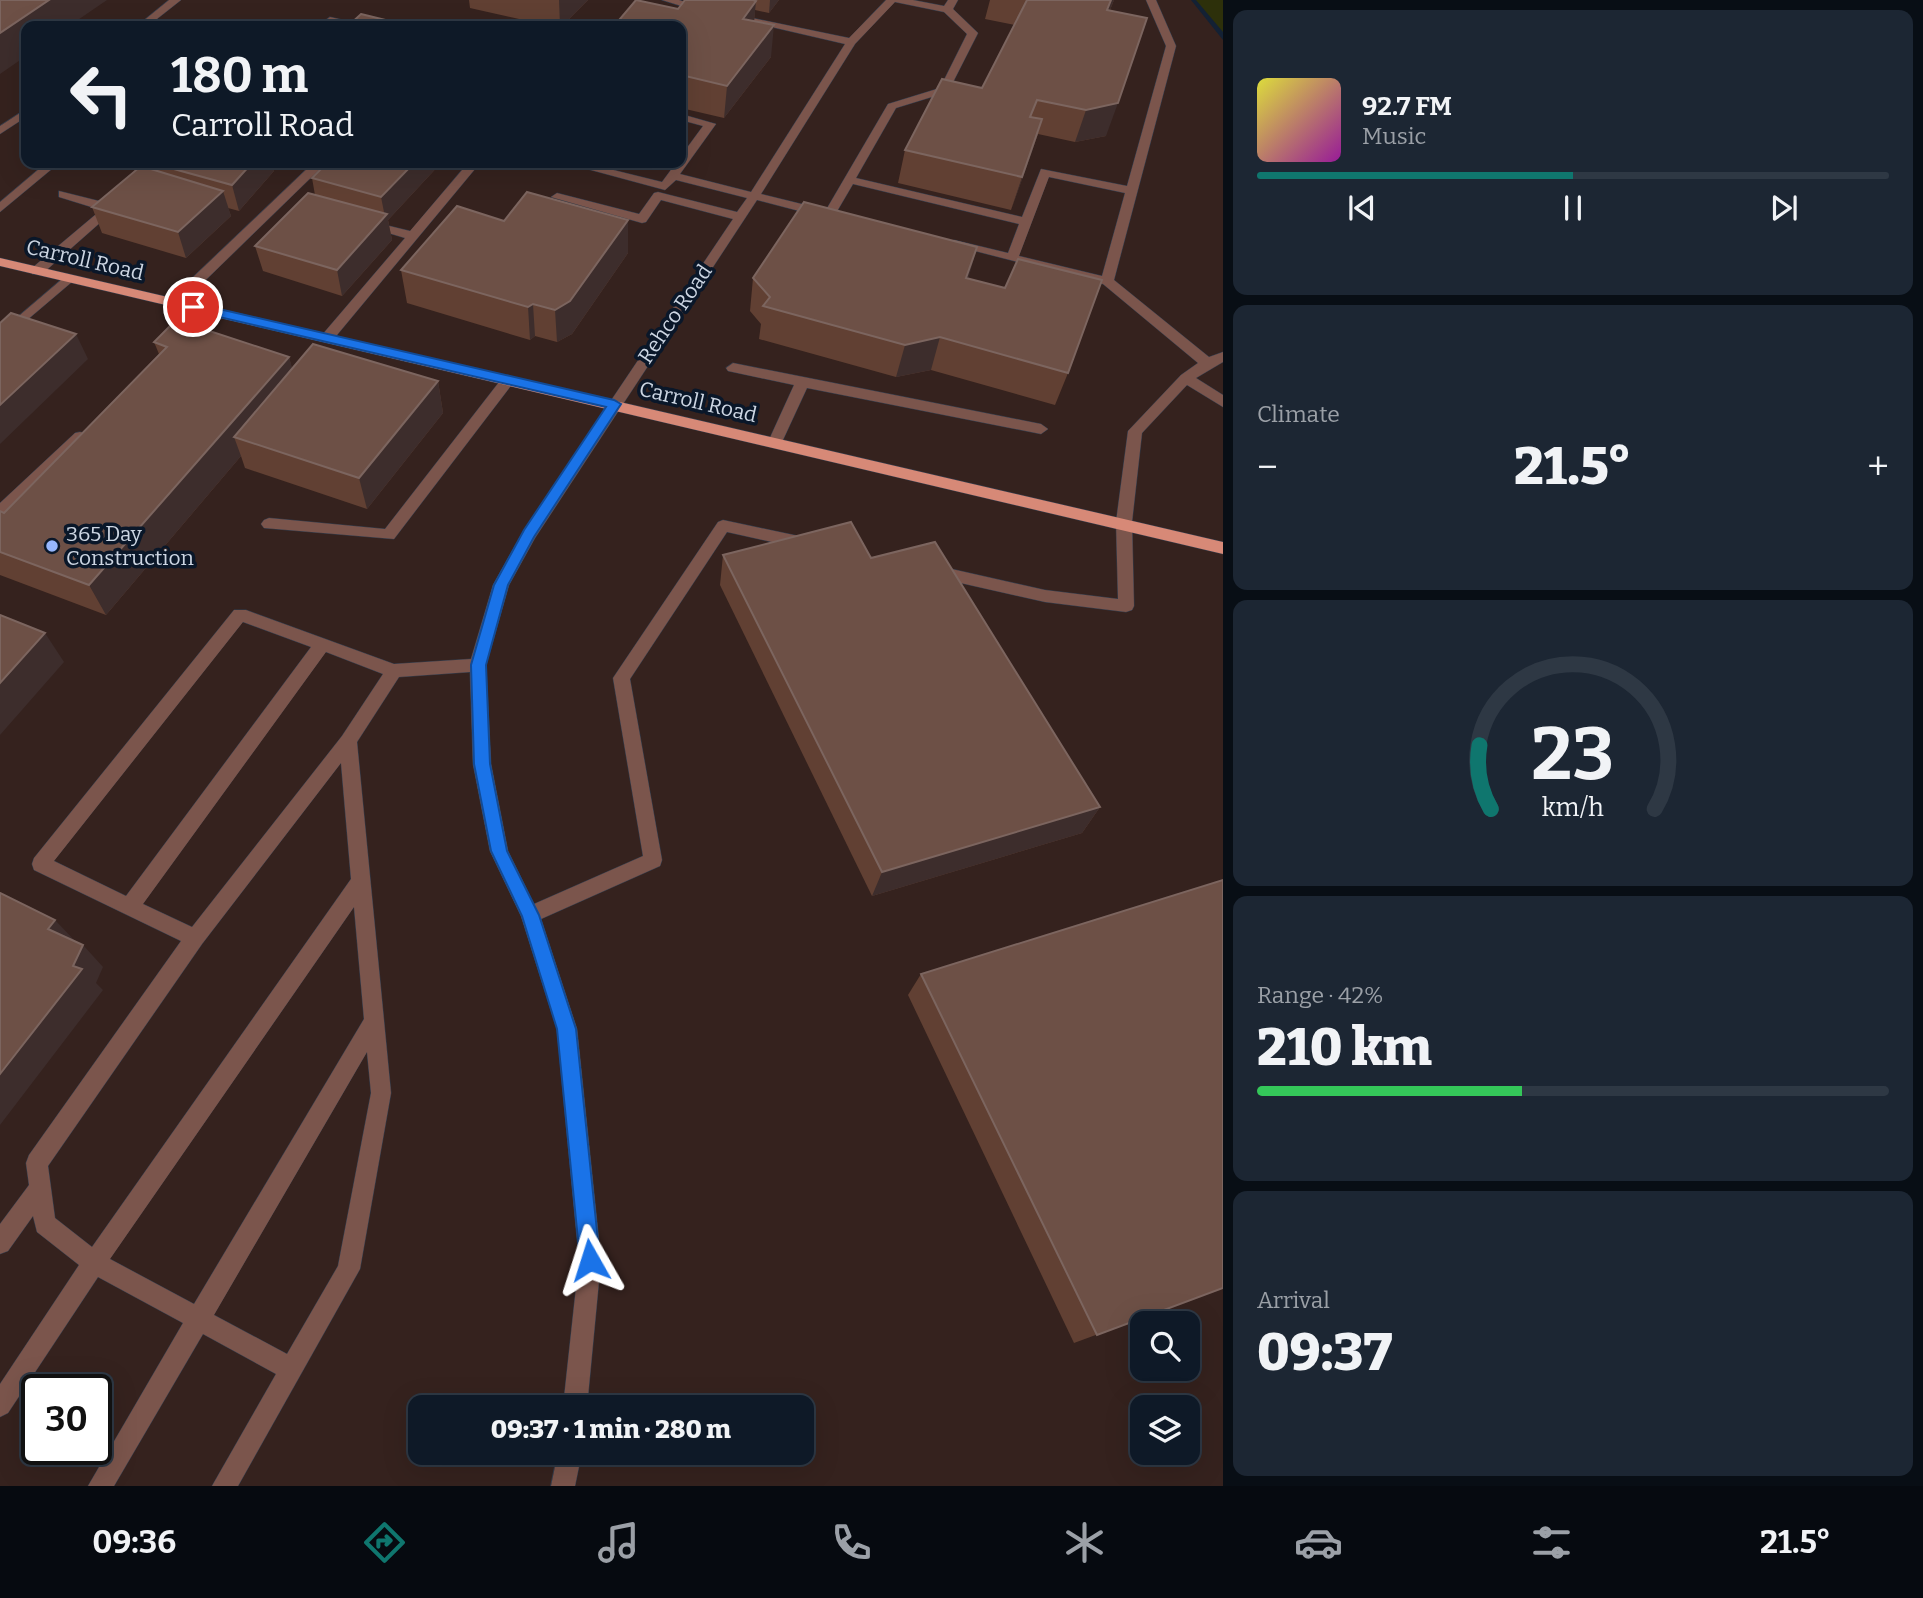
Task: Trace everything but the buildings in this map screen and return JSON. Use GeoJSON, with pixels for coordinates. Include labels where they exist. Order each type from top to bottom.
{"type":"FeatureCollection","features":[{"type":"Feature","properties":{"kind":"main road","name":"Carroll Road"},"geometry":{"type":"LineString","coordinates":[[0,262],[1124,522],[1223,548]]}},
{"type":"Feature","properties":{"kind":"street"},"geometry":{"type":"LineString","coordinates":[[149,21],[176,0]]}},
{"type":"Feature","properties":{"kind":"street"},"geometry":{"type":"LineString","coordinates":[[667,0],[851,42]]}},
{"type":"Feature","properties":{"kind":"street","name":"Rehco Road"},"geometry":{"type":"LineString","coordinates":[[576,1395],[589,1246],[567,1029],[530,915],[499,851],[482,764],[478,665],[501,585],[529,534],[754,196],[851,42],[892,0]]}},
{"type":"Feature","properties":{"kind":"street"},"geometry":{"type":"LineString","coordinates":[[829,215],[892,106],[944,90],[973,33],[950,5],[898,0]]}},
{"type":"Feature","properties":{"kind":"street"},"geometry":{"type":"LineString","coordinates":[[1107,281],[1171,46],[1152,0]]}},
{"type":"Feature","properties":{"kind":"street"},"geometry":{"type":"LineString","coordinates":[[0,131],[21,116]]}},
{"type":"Feature","properties":{"kind":"street"},"geometry":{"type":"LineString","coordinates":[[686,118],[710,124],[686,152]]}},
{"type":"Feature","properties":{"kind":"street"},"geometry":{"type":"LineString","coordinates":[[0,208],[47,168]]}},
{"type":"Feature","properties":{"kind":"street"},"geometry":{"type":"LineString","coordinates":[[174,303],[289,200],[316,168]]}},
{"type":"Feature","properties":{"kind":"street"},"geometry":{"type":"LineString","coordinates":[[327,338],[470,168]]}},
{"type":"Feature","properties":{"kind":"street"},"geometry":{"type":"LineString","coordinates":[[591,168],[665,186],[754,196],[855,221]]}},
{"type":"Feature","properties":{"kind":"street"},"geometry":{"type":"LineString","coordinates":[[557,197],[642,219],[676,168]]}},
{"type":"Feature","properties":{"kind":"street"},"geometry":{"type":"LineString","coordinates":[[1012,258],[1045,172],[1132,191]]}},
{"type":"Feature","properties":{"kind":"street"},"geometry":{"type":"LineString","coordinates":[[849,180],[1026,222]]}},
{"type":"Feature","properties":{"kind":"street"},"geometry":{"type":"LineString","coordinates":[[665,186],[740,217]]}},
{"type":"Feature","properties":{"kind":"street"},"geometry":{"type":"LineString","coordinates":[[37,271],[128,193]]}},
{"type":"Feature","properties":{"kind":"street"},"geometry":{"type":"LineString","coordinates":[[63,194],[110,209]]}},
{"type":"Feature","properties":{"kind":"street"},"geometry":{"type":"LineString","coordinates":[[361,221],[413,236]]}},
{"type":"Feature","properties":{"kind":"street"},"geometry":{"type":"LineString","coordinates":[[947,243],[1107,281],[1207,363]]}},
{"type":"Feature","properties":{"kind":"street"},"geometry":{"type":"LineString","coordinates":[[0,339],[68,278]]}},
{"type":"Feature","properties":{"kind":"street"},"geometry":{"type":"LineString","coordinates":[[172,350],[212,312]]}},
{"type":"Feature","properties":{"kind":"street"},"geometry":{"type":"LineString","coordinates":[[911,566],[1045,596],[1126,606],[1124,522],[1135,431],[1186,378],[1207,363],[1223,357]]}},
{"type":"Feature","properties":{"kind":"street"},"geometry":{"type":"LineString","coordinates":[[733,368],[1041,429]]}},
{"type":"Feature","properties":{"kind":"street"},"geometry":{"type":"LineString","coordinates":[[1186,378],[1223,402]]}},
{"type":"Feature","properties":{"kind":"street"},"geometry":{"type":"LineString","coordinates":[[269,524],[389,535],[508,380]]}},
{"type":"Feature","properties":{"kind":"street"},"geometry":{"type":"LineString","coordinates":[[775,442],[802,382]]}},
{"type":"Feature","properties":{"kind":"street"},"geometry":{"type":"LineString","coordinates":[[0,512],[91,426]]}},
{"type":"Feature","properties":{"kind":"street"},"geometry":{"type":"LineString","coordinates":[[530,915],[653,859],[621,678],[723,526],[831,549]]}},
{"type":"Feature","properties":{"kind":"street"},"geometry":{"type":"LineString","coordinates":[[195,938],[41,864],[240,614],[394,671],[478,665]]}},
{"type":"Feature","properties":{"kind":"street"},"geometry":{"type":"LineString","coordinates":[[130,906],[321,646]]}},
{"type":"Feature","properties":{"kind":"street"},"geometry":{"type":"LineString","coordinates":[[291,1369],[94,1263],[45,1224],[37,1163],[195,938],[348,741],[394,671]]}},
{"type":"Feature","properties":{"kind":"street"},"geometry":{"type":"LineString","coordinates":[[224,1486],[349,1269],[381,1093],[348,741]]}},
{"type":"Feature","properties":{"kind":"street"},"geometry":{"type":"LineString","coordinates":[[0,1405],[94,1263],[361,881]]}},
{"type":"Feature","properties":{"kind":"street"},"geometry":{"type":"LineString","coordinates":[[100,1486],[374,1021]]}},
{"type":"Feature","properties":{"kind":"street"},"geometry":{"type":"LineString","coordinates":[[0,1243],[40,1188]]}},
{"type":"Feature","properties":{"kind":"street"},"geometry":{"type":"LineString","coordinates":[[562,1486],[567,1465]]}},
{"type":"Feature","properties":{"kind":"shaded area"},"geometry":{"type":"Polygon","coordinates":[[[0,0],[1191,0],[1223,40],[1223,1486],[0,1486],[0,0]]]}},
{"type":"Feature","properties":{"kind":"green space"},"geometry":{"type":"Polygon","coordinates":[[[1196,0],[1223,0],[1223,32],[1196,0]]]}},
{"type":"Feature","properties":{"kind":"place","name":"365 Day Construction"},"geometry":{"type":"Point","coordinates":[52,546]}},
{"type":"Feature","properties":{"kind":"route"},"geometry":{"type":"LineString","coordinates":[[193,307],[614,404],[529,534],[501,585],[478,665],[482,764],[499,851],[530,915],[567,1029],[590,1260]]}}]}
